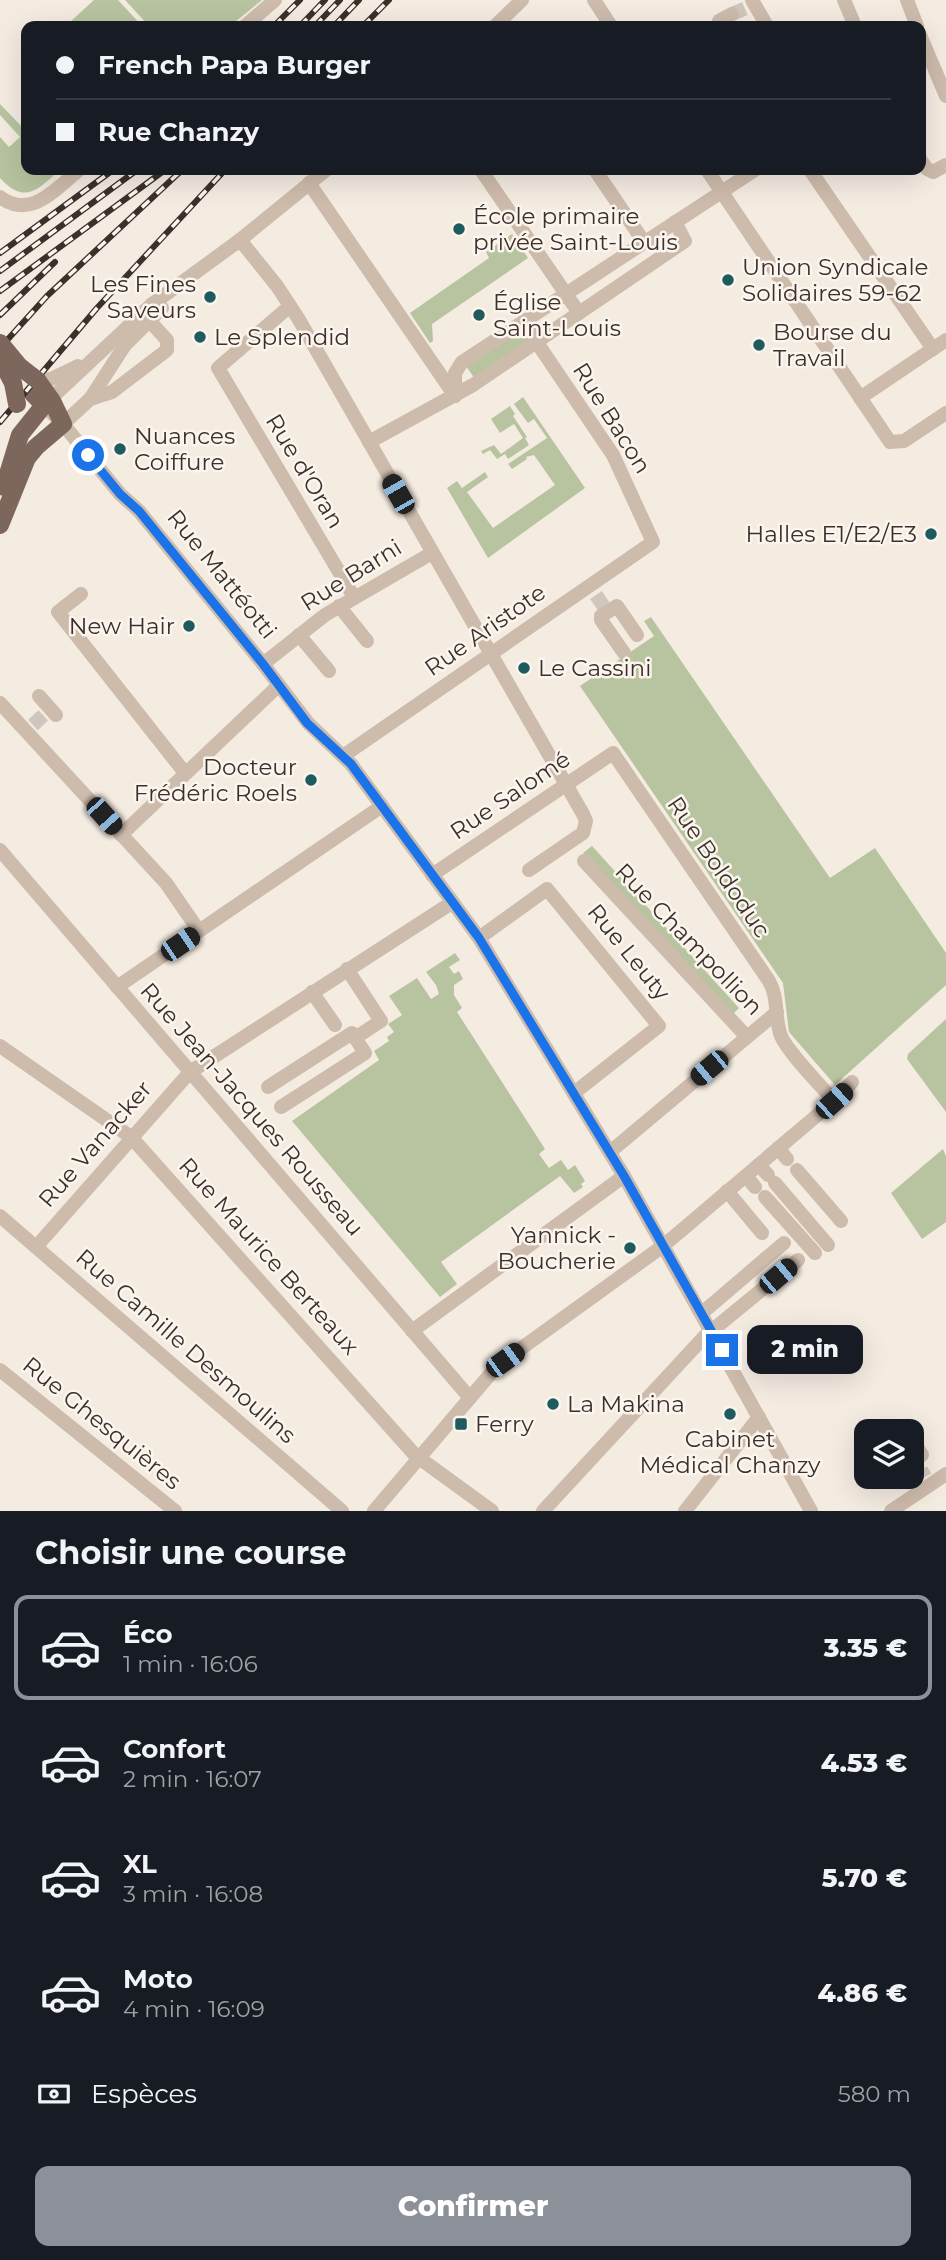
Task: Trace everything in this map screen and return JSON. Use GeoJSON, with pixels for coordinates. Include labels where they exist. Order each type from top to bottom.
{"type":"FeatureCollection","features":[{"type":"Feature","properties":{"kind":"main road"},"geometry":{"type":"LineString","coordinates":[[0,343],[41,393]]}},
{"type":"Feature","properties":{"kind":"main road"},"geometry":{"type":"LineString","coordinates":[[0,356],[41,393]]}},
{"type":"Feature","properties":{"kind":"main road"},"geometry":{"type":"LineString","coordinates":[[0,356],[15,389],[16,445]]}},
{"type":"Feature","properties":{"kind":"main road"},"geometry":{"type":"LineString","coordinates":[[0,500],[16,445],[41,393]]}},
{"type":"Feature","properties":{"kind":"main road","name":"Rue Mattéotti"},"geometry":{"type":"LineString","coordinates":[[41,393],[63,424]]}},
{"type":"Feature","properties":{"kind":"main road"},"geometry":{"type":"LineString","coordinates":[[0,525],[18,478],[33,450],[63,424]]}},
{"type":"Feature","properties":{"kind":"street"},"geometry":{"type":"LineString","coordinates":[[501,21],[522,0]]}},
{"type":"Feature","properties":{"kind":"street"},"geometry":{"type":"LineString","coordinates":[[594,0],[608,21]]}},
{"type":"Feature","properties":{"kind":"street"},"geometry":{"type":"LineString","coordinates":[[844,0],[853,21]]}},
{"type":"Feature","properties":{"kind":"street"},"geometry":{"type":"LineString","coordinates":[[906,0],[915,21]]}},
{"type":"Feature","properties":{"kind":"street"},"geometry":{"type":"LineString","coordinates":[[251,21],[273,1]]}},
{"type":"Feature","properties":{"kind":"street"},"geometry":{"type":"LineString","coordinates":[[719,21],[746,6],[762,21]]}},
{"type":"Feature","properties":{"kind":"street"},"geometry":{"type":"LineString","coordinates":[[926,60],[946,96]]}},
{"type":"Feature","properties":{"kind":"street"},"geometry":{"type":"LineString","coordinates":[[926,165],[935,172],[946,166]]}},
{"type":"Feature","properties":{"kind":"street"},"geometry":{"type":"LineString","coordinates":[[0,197],[14,206],[37,203],[73,175]]}},
{"type":"Feature","properties":{"kind":"street"},"geometry":{"type":"LineString","coordinates":[[41,393],[146,316],[319,175]]}},
{"type":"Feature","properties":{"kind":"street"},"geometry":{"type":"LineString","coordinates":[[484,175],[579,313]]}},
{"type":"Feature","properties":{"kind":"street"},"geometry":{"type":"LineString","coordinates":[[598,175],[645,242]]}},
{"type":"Feature","properties":{"kind":"street"},"geometry":{"type":"LineString","coordinates":[[710,175],[890,442],[904,441],[946,412]]}},
{"type":"Feature","properties":{"kind":"street"},"geometry":{"type":"LineString","coordinates":[[455,396],[456,373],[463,362],[748,175]]}},
{"type":"Feature","properties":{"kind":"street"},"geometry":{"type":"LineString","coordinates":[[813,175],[933,349]]}},
{"type":"Feature","properties":{"kind":"street"},"geometry":{"type":"LineString","coordinates":[[309,183],[455,396]]}},
{"type":"Feature","properties":{"kind":"street"},"geometry":{"type":"LineString","coordinates":[[369,442],[455,396],[685,241],[675,222]]}},
{"type":"Feature","properties":{"kind":"street"},"geometry":{"type":"LineString","coordinates":[[240,240],[290,306],[583,814],[586,821],[583,833],[529,870]]}},
{"type":"Feature","properties":{"kind":"street","name":"Rue d'Oran"},"geometry":{"type":"LineString","coordinates":[[290,306],[218,368],[354,597]]}},
{"type":"Feature","properties":{"kind":"street"},"geometry":{"type":"LineString","coordinates":[[90,399],[112,392],[167,350],[167,340],[146,316]]}},
{"type":"Feature","properties":{"kind":"street"},"geometry":{"type":"LineString","coordinates":[[63,424],[90,399],[146,316]]}},
{"type":"Feature","properties":{"kind":"street","name":"Rue Bacon"},"geometry":{"type":"LineString","coordinates":[[523,322],[613,455],[653,542]]}},
{"type":"Feature","properties":{"kind":"street"},"geometry":{"type":"LineString","coordinates":[[860,398],[946,340]]}},
{"type":"Feature","properties":{"kind":"street"},"geometry":{"type":"LineString","coordinates":[[41,393],[48,380],[66,373],[102,349]]}},
{"type":"Feature","properties":{"kind":"street","name":"Rue Mattéotti"},"geometry":{"type":"LineString","coordinates":[[63,424],[120,494],[139,511],[263,664],[307,723],[343,756],[479,938],[624,1176],[811,1511]]}},
{"type":"Feature","properties":{"kind":"street","name":"Rue Aristote"},"geometry":{"type":"LineString","coordinates":[[343,756],[491,654],[599,600],[653,542]]}},
{"type":"Feature","properties":{"kind":"street","name":"Rue Barni"},"geometry":{"type":"LineString","coordinates":[[263,664],[339,606],[432,553]]}},
{"type":"Feature","properties":{"kind":"street"},"geometry":{"type":"LineString","coordinates":[[81,594],[58,612],[185,773]]}},
{"type":"Feature","properties":{"kind":"street"},"geometry":{"type":"LineString","coordinates":[[624,653],[601,620],[599,600],[617,606],[637,635]]}},
{"type":"Feature","properties":{"kind":"street"},"geometry":{"type":"LineString","coordinates":[[339,606],[367,640]]}},
{"type":"Feature","properties":{"kind":"street"},"geometry":{"type":"LineString","coordinates":[[299,635],[329,671]]}},
{"type":"Feature","properties":{"kind":"street"},"geometry":{"type":"LineString","coordinates":[[121,835],[278,686]]}},
{"type":"Feature","properties":{"kind":"street"},"geometry":{"type":"LineString","coordinates":[[39,696],[51,712]]}},
{"type":"Feature","properties":{"kind":"street"},"geometry":{"type":"LineString","coordinates":[[0,703],[30,728],[121,835],[173,891],[199,931]]}},
{"type":"Feature","properties":{"kind":"street","name":"Rue Salomé"},"geometry":{"type":"LineString","coordinates":[[432,875],[613,753]]}},
{"type":"Feature","properties":{"kind":"street","name":"Rue Boldoduc"},"geometry":{"type":"LineString","coordinates":[[613,753],[769,981],[775,993],[777,1012]]}},
{"type":"Feature","properties":{"kind":"street"},"geometry":{"type":"LineString","coordinates":[[117,987],[382,806]]}},
{"type":"Feature","properties":{"kind":"street","name":"Rue Jean-Jacques Rousseau"},"geometry":{"type":"LineString","coordinates":[[0,850],[470,1398]]}},
{"type":"Feature","properties":{"kind":"street","name":"Rue Champollion"},"geometry":{"type":"LineString","coordinates":[[583,861],[746,1036],[777,1012],[784,1042],[834,1101]]}},
{"type":"Feature","properties":{"kind":"street","name":"Rue Leuty"},"geometry":{"type":"LineString","coordinates":[[479,938],[547,888],[659,1026],[574,1093]]}},
{"type":"Feature","properties":{"kind":"street","name":"Rue Vanacker"},"geometry":{"type":"LineString","coordinates":[[36,1247],[190,1072],[453,902]]}},
{"type":"Feature","properties":{"kind":"street"},"geometry":{"type":"LineString","coordinates":[[347,969],[381,1021],[355,1038]]}},
{"type":"Feature","properties":{"kind":"street"},"geometry":{"type":"LineString","coordinates":[[312,992],[335,1025]]}},
{"type":"Feature","properties":{"kind":"street"},"geometry":{"type":"LineString","coordinates":[[268,1087],[352,1033],[365,1053],[281,1107]]}},
{"type":"Feature","properties":{"kind":"street"},"geometry":{"type":"LineString","coordinates":[[610,1152],[746,1036]]}},
{"type":"Feature","properties":{"kind":"street","name":"Rue Maurice Berteaux"},"geometry":{"type":"LineString","coordinates":[[0,1046],[131,1137],[419,1458],[492,1511]]}},
{"type":"Feature","properties":{"kind":"street"},"geometry":{"type":"LineString","coordinates":[[374,1511],[492,1371],[663,1245],[727,1191],[755,1187],[787,1159],[852,1082]]}},
{"type":"Feature","properties":{"kind":"street"},"geometry":{"type":"LineString","coordinates":[[787,1159],[841,1221]]}},
{"type":"Feature","properties":{"kind":"street"},"geometry":{"type":"LineString","coordinates":[[767,1174],[828,1245]]}},
{"type":"Feature","properties":{"kind":"street"},"geometry":{"type":"LineString","coordinates":[[412,1331],[624,1176]]}},
{"type":"Feature","properties":{"kind":"street"},"geometry":{"type":"LineString","coordinates":[[755,1187],[815,1253]]}},
{"type":"Feature","properties":{"kind":"street"},"geometry":{"type":"LineString","coordinates":[[727,1191],[762,1233]]}},
{"type":"Feature","properties":{"kind":"street","name":"Rue Camille Desmoulins"},"geometry":{"type":"LineString","coordinates":[[0,1216],[342,1511]]}},
{"type":"Feature","properties":{"kind":"street"},"geometry":{"type":"LineString","coordinates":[[702,1313],[784,1243]]}},
{"type":"Feature","properties":{"kind":"street"},"geometry":{"type":"LineString","coordinates":[[543,1511],[694,1348],[798,1260]]}},
{"type":"Feature","properties":{"kind":"street","name":"Rue Ghesquières"},"geometry":{"type":"LineString","coordinates":[[0,1370],[175,1511]]}},
{"type":"Feature","properties":{"kind":"street"},"geometry":{"type":"LineString","coordinates":[[685,1511],[759,1418]]}},
{"type":"Feature","properties":{"kind":"street"},"geometry":{"type":"LineString","coordinates":[[924,1471],[946,1474]]}},
{"type":"Feature","properties":{"kind":"street"},"geometry":{"type":"LineString","coordinates":[[891,1511],[907,1489]]}},
{"type":"Feature","properties":{"kind":"green space"},"geometry":{"type":"Polygon","coordinates":[[[94,0],[118,0],[137,21],[71,21],[94,0]]]}},
{"type":"Feature","properties":{"kind":"green space"},"geometry":{"type":"Polygon","coordinates":[[[125,0],[262,0],[236,21],[144,21],[125,0]]]}},
{"type":"Feature","properties":{"kind":"green space"},"geometry":{"type":"Polygon","coordinates":[[[0,104],[21,126],[21,175],[54,175],[31,192],[17,191],[0,178],[0,137],[9,147],[20,137],[0,115],[0,104]]]}},
{"type":"Feature","properties":{"kind":"green space"},"geometry":{"type":"Polygon","coordinates":[[[512,234],[528,258],[432,324],[433,341],[430,343],[410,313],[489,258],[486,252],[512,234]]]}},
{"type":"Feature","properties":{"kind":"green space"},"geometry":{"type":"Polygon","coordinates":[[[523,329],[531,342],[475,379],[466,366],[523,329]]]}},
{"type":"Feature","properties":{"kind":"green space"},"geometry":{"type":"Polygon","coordinates":[[[523,397],[585,488],[488,558],[447,488],[457,481],[462,488],[485,472],[488,477],[467,492],[493,528],[555,485],[534,455],[526,457],[527,459],[512,469],[508,464],[547,438],[534,419],[528,423],[514,404],[523,397]]]}},
{"type":"Feature","properties":{"kind":"green space"},"geometry":{"type":"Polygon","coordinates":[[[510,406],[529,445],[508,459],[505,454],[497,459],[490,450],[483,454],[481,451],[494,445],[501,454],[523,438],[514,424],[500,433],[491,419],[510,406]]]}},
{"type":"Feature","properties":{"kind":"green space"},"geometry":{"type":"Polygon","coordinates":[[[651,617],[830,878],[875,848],[946,953],[946,985],[835,1085],[789,1032],[783,983],[580,686],[654,636],[644,621],[651,617]]]}},
{"type":"Feature","properties":{"kind":"green space"},"geometry":{"type":"Polygon","coordinates":[[[592,846],[739,1008],[731,1016],[583,853],[592,846]]]}},
{"type":"Feature","properties":{"kind":"green space"},"geometry":{"type":"Polygon","coordinates":[[[455,953],[460,960],[449,967],[454,974],[459,971],[463,979],[454,985],[454,995],[462,1008],[457,1012],[545,1149],[539,1154],[549,1168],[561,1160],[568,1170],[575,1165],[585,1181],[581,1184],[583,1187],[574,1193],[560,1176],[441,1262],[457,1284],[440,1297],[292,1121],[379,1060],[374,1051],[389,1041],[387,1037],[394,1032],[388,1024],[402,1015],[389,996],[417,978],[431,999],[439,994],[426,972],[455,953]]]}},
{"type":"Feature","properties":{"kind":"green space"},"geometry":{"type":"Polygon","coordinates":[[[946,1019],[946,1112],[907,1059],[908,1054],[946,1019]]]}},
{"type":"Feature","properties":{"kind":"green space"},"geometry":{"type":"Polygon","coordinates":[[[943,1149],[946,1156],[946,1222],[922,1239],[891,1193],[943,1149]]]}},
{"type":"Feature","properties":{"kind":"tunnel"},"geometry":{"type":"LineString","coordinates":[[732,14],[746,8]]}},
{"type":"Feature","properties":{"kind":"tunnel"},"geometry":{"type":"LineString","coordinates":[[596,595],[604,607]]}},
{"type":"Feature","properties":{"kind":"tunnel"},"geometry":{"type":"LineString","coordinates":[[33,725],[47,712]]}},
{"type":"Feature","properties":{"kind":"railway"},"geometry":{"type":"LineString","coordinates":[[279,21],[300,0]]}},
{"type":"Feature","properties":{"kind":"railway"},"geometry":{"type":"LineString","coordinates":[[305,21],[325,0]]}},
{"type":"Feature","properties":{"kind":"railway"},"geometry":{"type":"LineString","coordinates":[[320,21],[340,0]]}},
{"type":"Feature","properties":{"kind":"railway"},"geometry":{"type":"LineString","coordinates":[[339,21],[359,0]]}},
{"type":"Feature","properties":{"kind":"railway"},"geometry":{"type":"LineString","coordinates":[[368,21],[389,0]]}},
{"type":"Feature","properties":{"kind":"railway"},"geometry":{"type":"LineString","coordinates":[[0,253],[106,175]]}},
{"type":"Feature","properties":{"kind":"railway"},"geometry":{"type":"LineString","coordinates":[[0,271],[130,175]]}},
{"type":"Feature","properties":{"kind":"railway"},"geometry":{"type":"LineString","coordinates":[[0,291],[158,175]]}},
{"type":"Feature","properties":{"kind":"railway"},"geometry":{"type":"LineString","coordinates":[[0,348],[47,296],[177,175]]}},
{"type":"Feature","properties":{"kind":"railway"},"geometry":{"type":"LineString","coordinates":[[0,422],[97,308],[220,175]]}},
{"type":"Feature","properties":{"kind":"railway"},"geometry":{"type":"LineString","coordinates":[[0,315],[55,262]]}},
{"type":"Feature","properties":{"kind":"place","name":"École primaire privée Saint-Louis"},"geometry":{"type":"Point","coordinates":[459,229]}},
{"type":"Feature","properties":{"kind":"place","name":"Union Syndicale Solidaires 59-62"},"geometry":{"type":"Point","coordinates":[728,280]}},
{"type":"Feature","properties":{"kind":"place","name":"Les Fines Saveurs"},"geometry":{"type":"Point","coordinates":[210,297]}},
{"type":"Feature","properties":{"kind":"place","name":"Église Saint-Louis"},"geometry":{"type":"Point","coordinates":[479,315]}},
{"type":"Feature","properties":{"kind":"place","name":"Le Splendid"},"geometry":{"type":"Point","coordinates":[200,337]}},
{"type":"Feature","properties":{"kind":"place","name":"Bourse du Travail"},"geometry":{"type":"Point","coordinates":[759,345]}},
{"type":"Feature","properties":{"kind":"place","name":"Nuances Coiffure"},"geometry":{"type":"Point","coordinates":[120,449]}},
{"type":"Feature","properties":{"kind":"place","name":"Halles E1/E2/E3"},"geometry":{"type":"Point","coordinates":[931,534]}},
{"type":"Feature","properties":{"kind":"place","name":"New Hair"},"geometry":{"type":"Point","coordinates":[189,626]}},
{"type":"Feature","properties":{"kind":"place","name":"Le Cassini"},"geometry":{"type":"Point","coordinates":[524,668]}},
{"type":"Feature","properties":{"kind":"place","name":"Docteur Frédéric Roels"},"geometry":{"type":"Point","coordinates":[311,780]}},
{"type":"Feature","properties":{"kind":"place","name":"Yannick - Boucherie"},"geometry":{"type":"Point","coordinates":[630,1248]}},
{"type":"Feature","properties":{"kind":"place","name":"La Makina"},"geometry":{"type":"Point","coordinates":[553,1404]}},
{"type":"Feature","properties":{"kind":"place","name":"Cabinet Médical Chanzy"},"geometry":{"type":"Point","coordinates":[730,1414]}},
{"type":"Feature","properties":{"kind":"place","name":"Ferry"},"geometry":{"type":"Point","coordinates":[461,1424]}},
{"type":"Feature","properties":{"kind":"route"},"geometry":{"type":"LineString","coordinates":[[88,455],[120,494],[139,511],[263,664],[307,723],[351,764],[479,938],[624,1176],[722,1350]]}}]}
